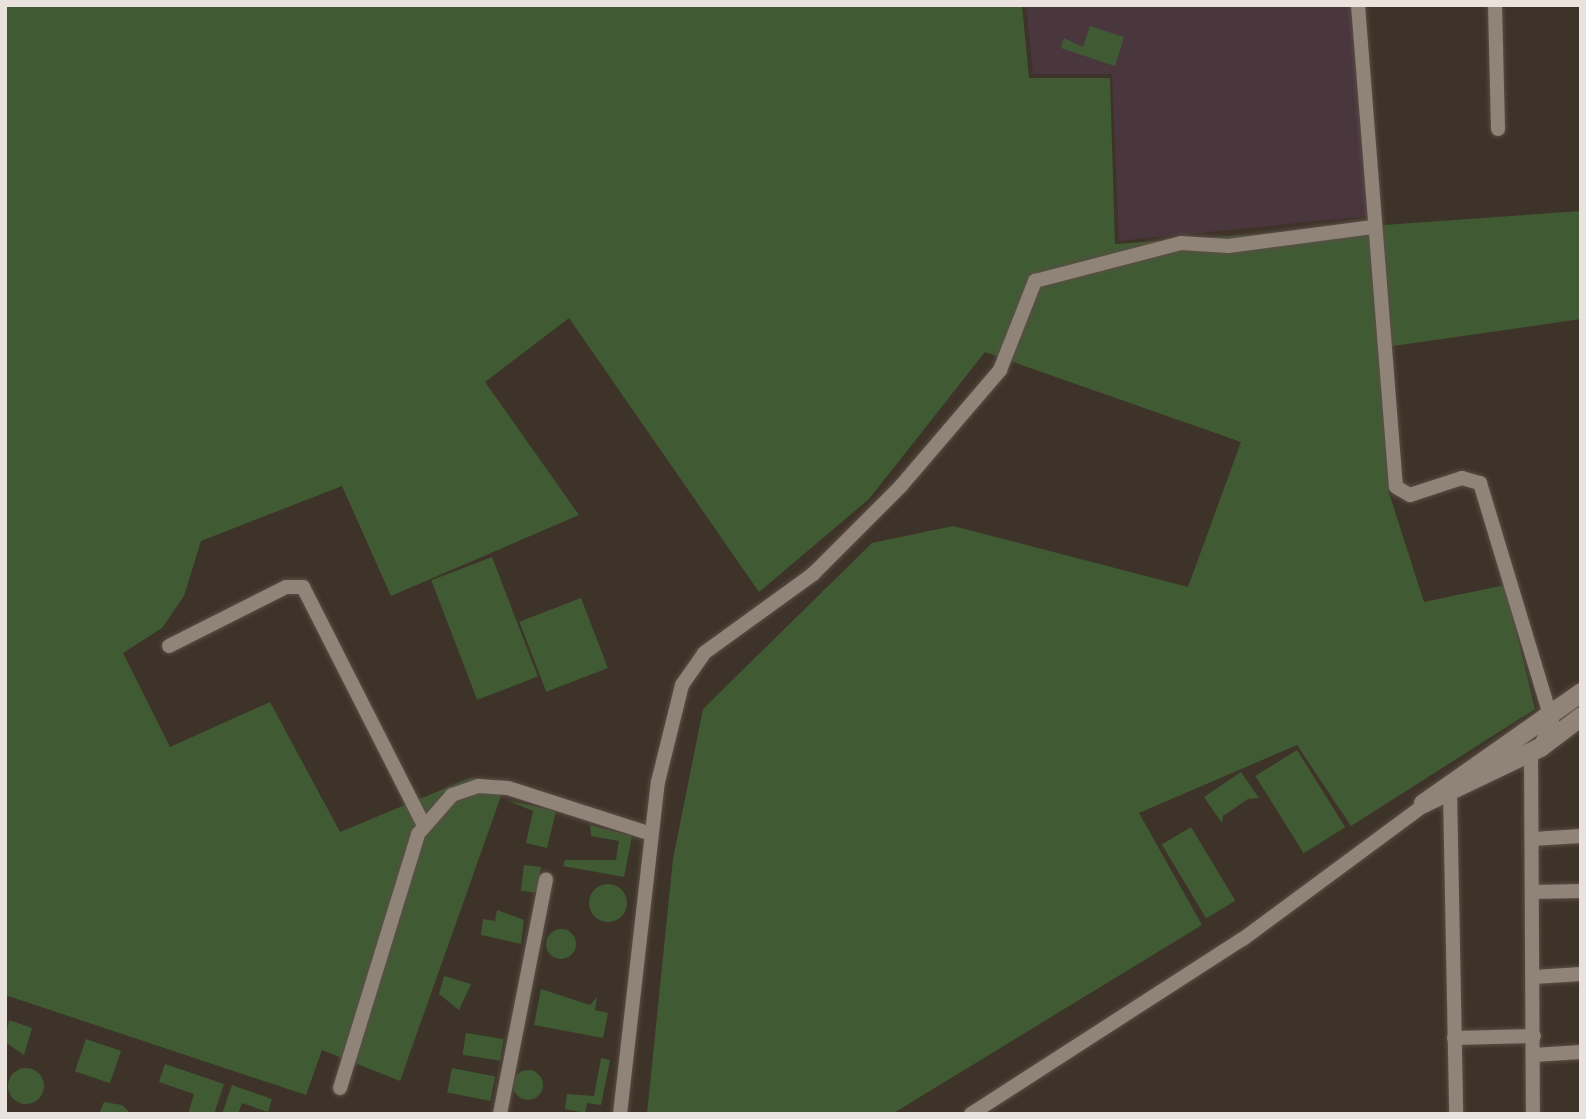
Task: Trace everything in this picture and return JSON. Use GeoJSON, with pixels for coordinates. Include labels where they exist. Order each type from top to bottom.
{"type":"FeatureCollection","features":[{"type":"Feature","properties":{"kind":"street"},"geometry":{"type":"LineString","coordinates":[[1358,5],[1396,487],[1410,495],[1462,478],[1480,483],[1549,714],[1536,749],[1533,839],[1533,1114]]}},
{"type":"Feature","properties":{"kind":"street"},"geometry":{"type":"LineString","coordinates":[[1494,5],[1498,129]]}},
{"type":"Feature","properties":{"kind":"street"},"geometry":{"type":"LineString","coordinates":[[621,1114],[651,834],[682,685],[704,653],[813,574],[901,486],[1000,370],[1035,281],[1181,243],[1228,246],[1374,227]]}},
{"type":"Feature","properties":{"kind":"street"},"geometry":{"type":"LineString","coordinates":[[169,646],[286,587],[303,587],[424,825]]}},
{"type":"Feature","properties":{"kind":"street"},"geometry":{"type":"LineString","coordinates":[[971,1114],[1243,939],[1423,803],[1581,692]]}},
{"type":"Feature","properties":{"kind":"street"},"geometry":{"type":"LineString","coordinates":[[1423,803],[1536,749],[1581,716]]}},
{"type":"Feature","properties":{"kind":"street"},"geometry":{"type":"LineString","coordinates":[[1423,803],[1536,749]]}},
{"type":"Feature","properties":{"kind":"street"},"geometry":{"type":"LineString","coordinates":[[340,1088],[424,825],[452,795],[478,786],[508,788],[651,834]]}},
{"type":"Feature","properties":{"kind":"street"},"geometry":{"type":"LineString","coordinates":[[1450,791],[1456,1114]]}},
{"type":"Feature","properties":{"kind":"street"},"geometry":{"type":"LineString","coordinates":[[1533,839],[1581,836]]}},
{"type":"Feature","properties":{"kind":"street"},"geometry":{"type":"LineString","coordinates":[[500,1114],[547,879]]}},
{"type":"Feature","properties":{"kind":"street"},"geometry":{"type":"LineString","coordinates":[[1533,892],[1581,891]]}},
{"type":"Feature","properties":{"kind":"street"},"geometry":{"type":"LineString","coordinates":[[1534,977],[1581,974]]}},
{"type":"Feature","properties":{"kind":"street"},"geometry":{"type":"LineString","coordinates":[[1454,1038],[1534,1036]]}},
{"type":"Feature","properties":{"kind":"street"},"geometry":{"type":"LineString","coordinates":[[1534,1055],[1581,1052]]}},
{"type":"Feature","properties":{"kind":"shaded area"},"geometry":{"type":"Polygon","coordinates":[[[1026,5],[1354,5],[1368,216],[1119,241],[1112,74],[1033,74],[1026,5]]]}},
{"type":"Feature","properties":{"kind":"green space"},"geometry":{"type":"Polygon","coordinates":[[[5,5],[1022,5],[1029,78],[1110,78],[1115,244],[1581,211],[1581,319],[1379,348],[1389,493],[1424,602],[1505,585],[1535,709],[1351,826],[1297,745],[1139,813],[1202,925],[892,1114],[647,1114],[673,859],[703,709],[872,543],[953,526],[1188,587],[1241,442],[985,352],[869,499],[759,592],[569,318],[485,382],[579,515],[391,596],[342,486],[201,541],[184,596],[162,628],[123,653],[170,747],[270,702],[340,832],[470,778],[506,782],[400,1081],[322,1050],[306,1095],[5,995],[5,5]]]}},
{"type":"Feature","properties":{"kind":"green space"},"geometry":{"type":"Polygon","coordinates":[[[1090,26],[1124,37],[1115,66],[1061,48],[1064,38],[1083,47],[1090,26]]]}},
{"type":"Feature","properties":{"kind":"green space"},"geometry":{"type":"Polygon","coordinates":[[[492,557],[538,676],[477,700],[431,580],[492,557]]]}},
{"type":"Feature","properties":{"kind":"green space"},"geometry":{"type":"Polygon","coordinates":[[[581,598],[608,668],[546,692],[519,622],[581,598]]]}},
{"type":"Feature","properties":{"kind":"green space"},"geometry":{"type":"Polygon","coordinates":[[[1297,750],[1345,827],[1304,853],[1255,776],[1297,750]]]}},
{"type":"Feature","properties":{"kind":"green space"},"geometry":{"type":"Polygon","coordinates":[[[1241,772],[1259,798],[1248,799],[1223,816],[1222,823],[1204,797],[1241,772]]]}},
{"type":"Feature","properties":{"kind":"green space"},"geometry":{"type":"Polygon","coordinates":[[[506,800],[556,811],[547,848],[526,843],[533,811],[506,800]]]}},
{"type":"Feature","properties":{"kind":"green space"},"geometry":{"type":"Polygon","coordinates":[[[590,825],[632,836],[624,877],[563,866],[565,860],[616,860],[619,841],[591,836],[590,825]]]}},
{"type":"Feature","properties":{"kind":"green space"},"geometry":{"type":"Polygon","coordinates":[[[1191,827],[1235,901],[1206,918],[1162,845],[1191,827]]]}},
{"type":"Feature","properties":{"kind":"green space"},"geometry":{"type":"Polygon","coordinates":[[[524,865],[541,867],[538,893],[521,891],[524,865]]]}},
{"type":"Feature","properties":{"kind":"green space"},"geometry":{"type":"Polygon","coordinates":[[[608,884],[621,890],[627,903],[621,916],[608,922],[595,916],[589,903],[595,890],[608,884]]]}},
{"type":"Feature","properties":{"kind":"green space"},"geometry":{"type":"Polygon","coordinates":[[[497,910],[524,920],[521,944],[481,935],[483,919],[495,921],[497,910]]]}},
{"type":"Feature","properties":{"kind":"green space"},"geometry":{"type":"Polygon","coordinates":[[[561,929],[572,933],[576,944],[572,955],[561,959],[550,955],[546,944],[550,933],[561,929]]]}},
{"type":"Feature","properties":{"kind":"green space"},"geometry":{"type":"Polygon","coordinates":[[[444,976],[471,984],[459,1010],[439,994],[444,976]]]}},
{"type":"Feature","properties":{"kind":"green space"},"geometry":{"type":"Polygon","coordinates":[[[541,989],[590,1005],[597,997],[595,1010],[608,1013],[603,1038],[534,1025],[541,989]]]}},
{"type":"Feature","properties":{"kind":"green space"},"geometry":{"type":"Polygon","coordinates":[[[9,1020],[32,1028],[24,1055],[5,1042],[9,1020]]]}},
{"type":"Feature","properties":{"kind":"green space"},"geometry":{"type":"Polygon","coordinates":[[[466,1033],[504,1039],[500,1061],[463,1055],[466,1033]]]}},
{"type":"Feature","properties":{"kind":"green space"},"geometry":{"type":"Polygon","coordinates":[[[86,1039],[121,1051],[110,1083],[75,1071],[86,1039]]]}},
{"type":"Feature","properties":{"kind":"green space"},"geometry":{"type":"Polygon","coordinates":[[[601,1058],[610,1060],[601,1105],[587,1103],[585,1113],[565,1109],[567,1094],[594,1096],[601,1058]]]}},
{"type":"Feature","properties":{"kind":"green space"},"geometry":{"type":"Polygon","coordinates":[[[165,1064],[224,1084],[214,1114],[188,1114],[194,1094],[159,1082],[165,1064]]]}},
{"type":"Feature","properties":{"kind":"green space"},"geometry":{"type":"Polygon","coordinates":[[[26,1068],[38,1074],[44,1086],[38,1098],[26,1104],[14,1098],[8,1086],[14,1074],[26,1068]]]}},
{"type":"Feature","properties":{"kind":"green space"},"geometry":{"type":"Polygon","coordinates":[[[452,1068],[495,1076],[490,1101],[447,1093],[452,1068]]]}},
{"type":"Feature","properties":{"kind":"green space"},"geometry":{"type":"Polygon","coordinates":[[[528,1070],[539,1074],[543,1085],[539,1096],[528,1100],[517,1096],[513,1085],[517,1074],[528,1070]]]}},
{"type":"Feature","properties":{"kind":"green space"},"geometry":{"type":"Polygon","coordinates":[[[232,1085],[272,1099],[268,1112],[242,1103],[238,1114],[222,1114],[232,1085]]]}},
{"type":"Feature","properties":{"kind":"green space"},"geometry":{"type":"Polygon","coordinates":[[[104,1102],[122,1105],[131,1114],[99,1114],[104,1102]]]}}]}
